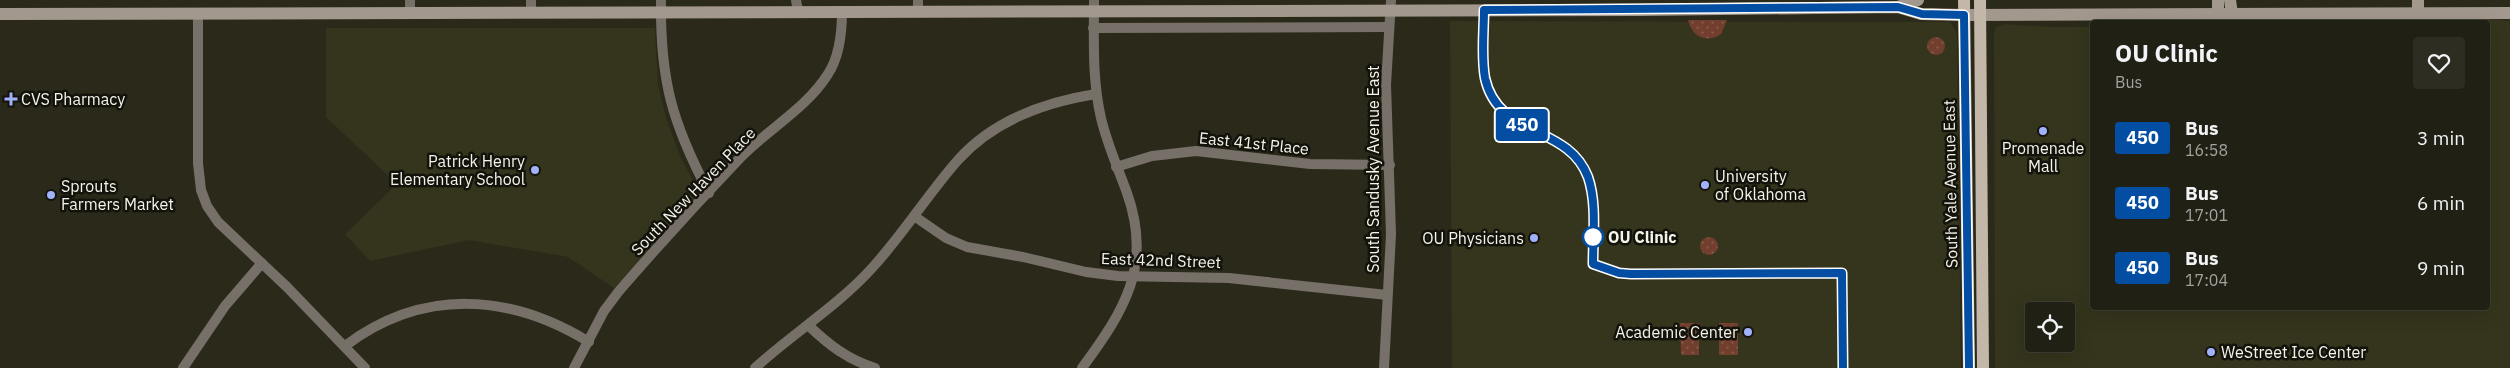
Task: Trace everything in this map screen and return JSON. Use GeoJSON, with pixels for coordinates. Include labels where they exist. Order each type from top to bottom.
{"type":"FeatureCollection","features":[{"type":"Feature","properties":{"kind":"main road"},"geometry":{"type":"LineString","coordinates":[[1898,7],[1918,0]]}},
{"type":"Feature","properties":{"kind":"main road","name":"South Yale Avenue East"},"geometry":{"type":"LineString","coordinates":[[1964,0],[1969,368]]}},
{"type":"Feature","properties":{"kind":"main road","name":"South Yale Avenue East"},"geometry":{"type":"LineString","coordinates":[[1980,0],[1983,368]]}},
{"type":"Feature","properties":{"kind":"main road"},"geometry":{"type":"LineString","coordinates":[[2218,0],[2218,14]]}},
{"type":"Feature","properties":{"kind":"main road"},"geometry":{"type":"LineString","coordinates":[[2230,0],[2232,14]]}},
{"type":"Feature","properties":{"kind":"main road"},"geometry":{"type":"LineString","coordinates":[[0,14],[198,14],[410,6],[797,6],[842,11],[918,6],[1094,5],[1767,5],[1898,7],[1922,14],[1964,15],[2232,14],[2418,7],[2510,12]]}},
{"type":"Feature","properties":{"kind":"main road"},"geometry":{"type":"LineString","coordinates":[[1968,212],[1982,233]]}},
{"type":"Feature","properties":{"kind":"street"},"geometry":{"type":"LineString","coordinates":[[1082,368],[1113,326],[1124,305],[1134,276],[1135,225],[1127,194],[1107,140],[1096,94],[1094,73],[1094,5]]}},
{"type":"Feature","properties":{"kind":"street","name":"South Sandusky Avenue East"},"geometry":{"type":"LineString","coordinates":[[1384,368],[1391,234],[1386,85],[1390,5]]}},
{"type":"Feature","properties":{"kind":"street"},"geometry":{"type":"LineString","coordinates":[[660,6],[661,45],[666,87],[687,151],[709,193]]}},
{"type":"Feature","properties":{"kind":"street","name":"South New Haven Place"},"geometry":{"type":"LineString","coordinates":[[574,368],[604,311],[619,291],[741,157],[803,104],[829,72],[840,41],[842,11]]}},
{"type":"Feature","properties":{"kind":"street"},"geometry":{"type":"LineString","coordinates":[[198,14],[198,163],[201,190],[207,206],[218,222],[262,263],[365,368]]}},
{"type":"Feature","properties":{"kind":"street"},"geometry":{"type":"LineString","coordinates":[[1093,28],[1388,27]]}},
{"type":"Feature","properties":{"kind":"street"},"geometry":{"type":"LineString","coordinates":[[755,368],[775,349],[809,326],[842,298],[874,266],[959,158],[994,129],[1013,118],[1061,100],[1096,94]]}},
{"type":"Feature","properties":{"kind":"street","name":"East 41st Place"},"geometry":{"type":"LineString","coordinates":[[1116,167],[1152,156],[1196,151],[1310,164],[1390,165]]}},
{"type":"Feature","properties":{"kind":"street","name":"East 42nd Street"},"geometry":{"type":"LineString","coordinates":[[914,216],[946,238],[967,247],[1030,258],[1086,272],[1134,276],[1229,278],[1387,295]]}},
{"type":"Feature","properties":{"kind":"street"},"geometry":{"type":"LineString","coordinates":[[183,368],[225,306],[262,263]]}},
{"type":"Feature","properties":{"kind":"street"},"geometry":{"type":"LineString","coordinates":[[345,346],[363,332],[388,319],[423,308],[461,303],[493,305],[530,313],[550,321],[588,342]]}},
{"type":"Feature","properties":{"kind":"street"},"geometry":{"type":"LineString","coordinates":[[809,326],[827,343],[846,356],[875,368]]}},
{"type":"Feature","properties":{"kind":"shaded area","name":"Promenade Mall"},"geometry":{"type":"Polygon","coordinates":[[[2491,19],[2510,21],[2510,368],[1995,368],[1994,34],[1996,27],[2006,24],[2090,27],[2090,310],[2490,310],[2490,20],[2251,20],[2491,19]]]}},
{"type":"Feature","properties":{"kind":"shaded area"},"geometry":{"type":"Polygon","coordinates":[[[1688,20],[1727,20],[1721,34],[1716,37],[1705,38],[1693,31],[1688,20]]]}},
{"type":"Feature","properties":{"kind":"shaded area","name":"University of Oklahoma"},"geometry":{"type":"Polygon","coordinates":[[[1450,21],[1950,22],[1957,33],[1961,368],[1452,368],[1450,21]]]}},
{"type":"Feature","properties":{"kind":"shaded area","name":"Patrick Henry Elementary School"},"geometry":{"type":"Polygon","coordinates":[[[326,28],[655,28],[658,85],[667,121],[680,156],[698,189],[698,198],[614,288],[568,257],[469,240],[370,261],[345,234],[397,184],[326,117],[326,28]]]}},
{"type":"Feature","properties":{"kind":"shaded area"},"geometry":{"type":"Polygon","coordinates":[[[1936,37],[1942,40],[1945,46],[1942,52],[1936,55],[1930,52],[1927,46],[1930,40],[1936,37]]]}},
{"type":"Feature","properties":{"kind":"shaded area"},"geometry":{"type":"Polygon","coordinates":[[[1709,237],[1715,240],[1718,246],[1715,252],[1709,255],[1703,252],[1700,246],[1703,240],[1709,237]]]}},
{"type":"Feature","properties":{"kind":"shaded area"},"geometry":{"type":"Polygon","coordinates":[[[1680,323],[1699,323],[1699,355],[1681,355],[1680,323]]]}},
{"type":"Feature","properties":{"kind":"shaded area"},"geometry":{"type":"Polygon","coordinates":[[[1719,323],[1738,323],[1738,355],[1719,355],[1719,323]]]}},
{"type":"Feature","properties":{"kind":"bus line","name":"450"},"geometry":{"type":"LineString","coordinates":[[1843,368],[1842,273],[1631,274],[1619,273],[1593,264],[1593,202],[1587,176],[1571,152],[1554,139],[1508,117],[1494,98],[1485,77],[1484,10],[1768,10],[1898,7],[1922,14],[1964,15],[1964,99],[1968,160],[1969,368]]}},
{"type":"Feature","properties":{"kind":"place","name":"CVS Pharmacy"},"geometry":{"type":"Point","coordinates":[11,99]}},
{"type":"Feature","properties":{"kind":"place","name":"Promenade Mall"},"geometry":{"type":"Point","coordinates":[2043,131]}},
{"type":"Feature","properties":{"kind":"place","name":"Patrick Henry Elementary School"},"geometry":{"type":"Point","coordinates":[535,170]}},
{"type":"Feature","properties":{"kind":"place","name":"University of Oklahoma"},"geometry":{"type":"Point","coordinates":[1705,185]}},
{"type":"Feature","properties":{"kind":"place","name":"Sprouts Farmers Market"},"geometry":{"type":"Point","coordinates":[51,195]}},
{"type":"Feature","properties":{"kind":"place","name":"OU Clinic"},"geometry":{"type":"Point","coordinates":[1593,237]}},
{"type":"Feature","properties":{"kind":"place","name":"OU Physicians"},"geometry":{"type":"Point","coordinates":[1534,238]}},
{"type":"Feature","properties":{"kind":"place","name":"Academic Center"},"geometry":{"type":"Point","coordinates":[1748,332]}},
{"type":"Feature","properties":{"kind":"place","name":"WeStreet Ice Center"},"geometry":{"type":"Point","coordinates":[2211,352]}}]}
